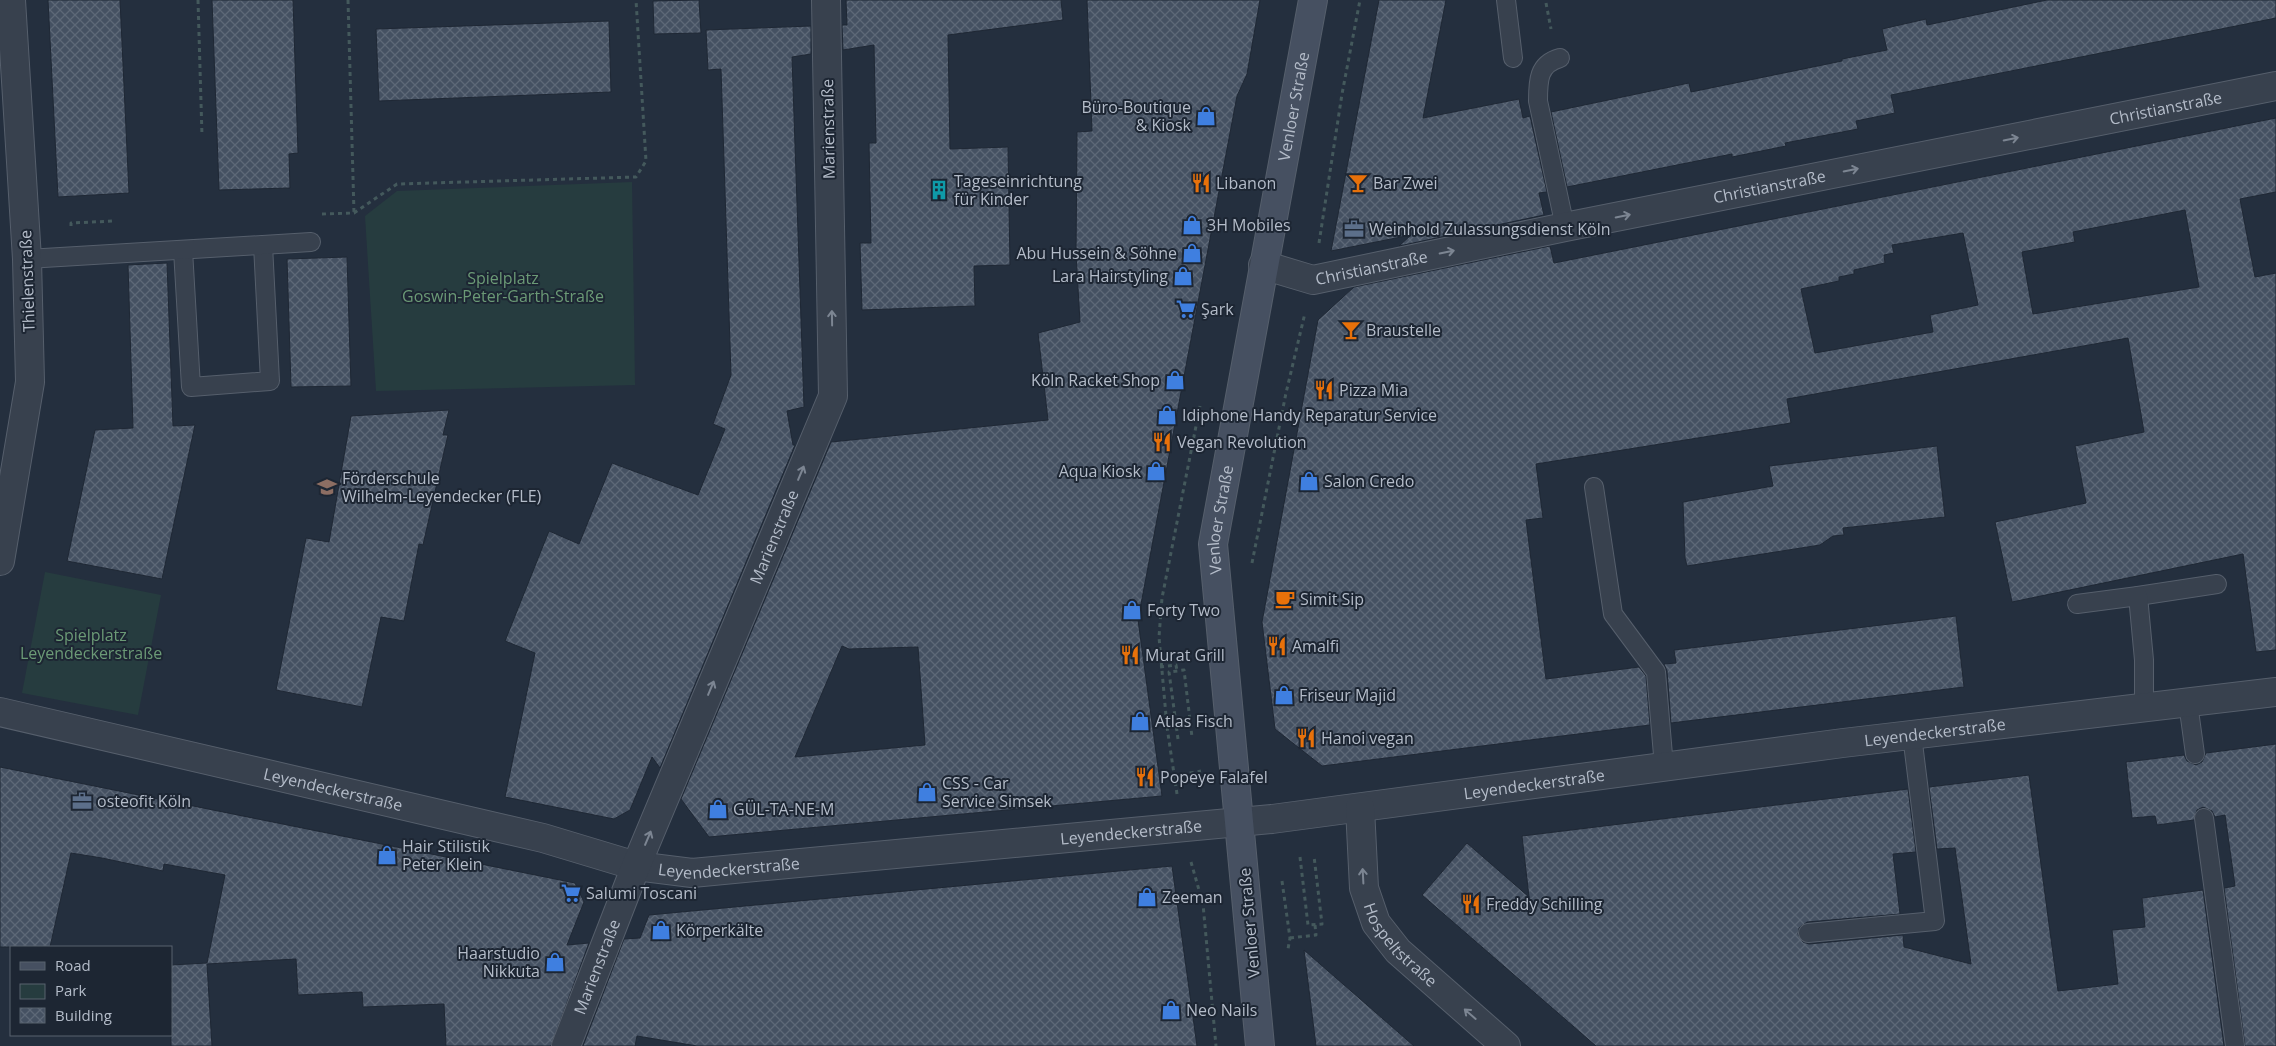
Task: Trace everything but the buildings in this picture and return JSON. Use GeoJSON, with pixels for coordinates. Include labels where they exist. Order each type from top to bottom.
{"type":"FeatureCollection","features":[{"type":"Feature","properties":{"kind":"main road","name":"Venloer Straße"},"geometry":{"type":"LineString","coordinates":[[1260,1046],[1213,544],[1312,0]]}},
{"type":"Feature","properties":{"kind":"street","name":"Thielenstraße"},"geometry":{"type":"LineString","coordinates":[[0,561],[30,382],[27,259],[11,0]]}},
{"type":"Feature","properties":{"kind":"street","name":"Marienstraße"},"geometry":{"type":"LineString","coordinates":[[566,1046],[636,866],[833,396],[826,0]]}},
{"type":"Feature","properties":{"kind":"street","name":"Christianstraße"},"geometry":{"type":"LineString","coordinates":[[1263,265],[1313,280],[1565,227],[2276,86]]}},
{"type":"Feature","properties":{"kind":"street","name":"Leyendeckerstraße"},"geometry":{"type":"LineString","coordinates":[[0,712],[543,838],[636,866],[692,873],[1138,833],[1239,822],[1360,808],[1912,735],[2276,692]]}},
{"type":"Feature","properties":{"kind":"street","name":"Hospeltstraße"},"geometry":{"type":"LineString","coordinates":[[1360,808],[1364,888],[1376,923],[1398,952],[1506,1046]]}},
{"type":"Feature","properties":{"kind":"lane"},"geometry":{"type":"LineString","coordinates":[[1506,0],[1512,58]]}},
{"type":"Feature","properties":{"kind":"lane"},"geometry":{"type":"LineString","coordinates":[[1560,58],[1555,59],[1542,70],[1538,84],[1538,101],[1565,227]]}},
{"type":"Feature","properties":{"kind":"lane"},"geometry":{"type":"LineString","coordinates":[[27,259],[311,242]]}},
{"type":"Feature","properties":{"kind":"lane"},"geometry":{"type":"LineString","coordinates":[[184,250],[191,387],[270,381],[262,245]]}},
{"type":"Feature","properties":{"kind":"lane"},"geometry":{"type":"LineString","coordinates":[[1594,487],[1614,614],[1656,672],[1664,767]]}},
{"type":"Feature","properties":{"kind":"lane"},"geometry":{"type":"LineString","coordinates":[[2077,604],[2217,584]]}},
{"type":"Feature","properties":{"kind":"lane"},"geometry":{"type":"LineString","coordinates":[[2138,596],[2144,660],[2144,708]]}},
{"type":"Feature","properties":{"kind":"lane"},"geometry":{"type":"LineString","coordinates":[[2188,702],[2195,754]]}},
{"type":"Feature","properties":{"kind":"lane"},"geometry":{"type":"LineString","coordinates":[[1808,933],[1934,921],[1912,735]]}},
{"type":"Feature","properties":{"kind":"lane"},"geometry":{"type":"LineString","coordinates":[[2204,818],[2235,1046]]}},
{"type":"Feature","properties":{"kind":"path"},"geometry":{"type":"LineString","coordinates":[[198,0],[202,136]]}},
{"type":"Feature","properties":{"kind":"path"},"geometry":{"type":"LineString","coordinates":[[348,0],[354,214],[397,184],[636,177],[646,161],[636,0]]}},
{"type":"Feature","properties":{"kind":"path"},"geometry":{"type":"LineString","coordinates":[[1250,569],[1286,393],[1313,280],[1342,94],[1360,0]]}},
{"type":"Feature","properties":{"kind":"path"},"geometry":{"type":"LineString","coordinates":[[1546,3],[1552,36]]}},
{"type":"Feature","properties":{"kind":"path"},"geometry":{"type":"LineString","coordinates":[[1160,667],[1176,665],[1177,671]]}},
{"type":"Feature","properties":{"kind":"path"},"geometry":{"type":"LineString","coordinates":[[1178,739],[1169,672],[1184,670],[1192,737]]}},
{"type":"Feature","properties":{"kind":"path"},"geometry":{"type":"LineString","coordinates":[[1300,857],[1308,925],[1315,925],[1322,924],[1314,856]]}},
{"type":"Feature","properties":{"kind":"path"},"geometry":{"type":"LineString","coordinates":[[1281,875],[1290,938],[1286,957]]}},
{"type":"Feature","properties":{"kind":"path"},"geometry":{"type":"LineString","coordinates":[[1290,938],[1316,935],[1315,925]]}},
{"type":"Feature","properties":{"kind":"green space","name":"Spielplatz Goswin-Peter-Garth-Straße"},"geometry":{"type":"Polygon","coordinates":[[[632,182],[635,385],[376,391],[365,216],[397,191],[632,182]]]}},
{"type":"Feature","properties":{"kind":"green space","name":"Spielplatz Leyendeckerstraße"},"geometry":{"type":"Polygon","coordinates":[[[45,572],[161,595],[138,715],[22,693],[45,572]]]}},
{"type":"Feature","properties":{"kind":"place","name":"Büro-Boutique & Kiosk"},"geometry":{"type":"Point","coordinates":[1206,116]}},
{"type":"Feature","properties":{"kind":"place","name":"Libanon"},"geometry":{"type":"Point","coordinates":[1201,183]}},
{"type":"Feature","properties":{"kind":"place","name":"Bar Zwei"},"geometry":{"type":"Point","coordinates":[1358,183]}},
{"type":"Feature","properties":{"kind":"place","name":"Tageseinrichtung für Kinder"},"geometry":{"type":"Point","coordinates":[939,190]}},
{"type":"Feature","properties":{"kind":"place","name":"3H Mobiles"},"geometry":{"type":"Point","coordinates":[1192,225]}},
{"type":"Feature","properties":{"kind":"place","name":"Weinhold Zulassungsdienst Köln"},"geometry":{"type":"Point","coordinates":[1354,229]}},
{"type":"Feature","properties":{"kind":"place","name":"Abu Hussein & Söhne"},"geometry":{"type":"Point","coordinates":[1192,253]}},
{"type":"Feature","properties":{"kind":"place","name":"Lara Hairstyling"},"geometry":{"type":"Point","coordinates":[1183,276]}},
{"type":"Feature","properties":{"kind":"place","name":"Şark"},"geometry":{"type":"Point","coordinates":[1186,309]}},
{"type":"Feature","properties":{"kind":"place","name":"Braustelle"},"geometry":{"type":"Point","coordinates":[1351,330]}},
{"type":"Feature","properties":{"kind":"place","name":"Köln Racket Shop"},"geometry":{"type":"Point","coordinates":[1175,380]}},
{"type":"Feature","properties":{"kind":"place","name":"Pizza Mia"},"geometry":{"type":"Point","coordinates":[1324,390]}},
{"type":"Feature","properties":{"kind":"place","name":"Idiphone Handy Reparatur Service"},"geometry":{"type":"Point","coordinates":[1167,415]}},
{"type":"Feature","properties":{"kind":"place","name":"Vegan Revolution"},"geometry":{"type":"Point","coordinates":[1162,442]}},
{"type":"Feature","properties":{"kind":"place","name":"Aqua Kiosk"},"geometry":{"type":"Point","coordinates":[1156,471]}},
{"type":"Feature","properties":{"kind":"place","name":"Salon Credo"},"geometry":{"type":"Point","coordinates":[1309,481]}},
{"type":"Feature","properties":{"kind":"place","name":"Förderschule Wilhelm-Leyendecker (FLE)"},"geometry":{"type":"Point","coordinates":[327,487]}},
{"type":"Feature","properties":{"kind":"place","name":"Simit Sip"},"geometry":{"type":"Point","coordinates":[1285,599]}},
{"type":"Feature","properties":{"kind":"place","name":"Forty Two"},"geometry":{"type":"Point","coordinates":[1132,610]}},
{"type":"Feature","properties":{"kind":"place","name":"Amalfi"},"geometry":{"type":"Point","coordinates":[1277,646]}},
{"type":"Feature","properties":{"kind":"place","name":"Murat Grill"},"geometry":{"type":"Point","coordinates":[1130,655]}},
{"type":"Feature","properties":{"kind":"place","name":"Friseur Majid"},"geometry":{"type":"Point","coordinates":[1284,695]}},
{"type":"Feature","properties":{"kind":"place","name":"Atlas Fisch"},"geometry":{"type":"Point","coordinates":[1140,721]}},
{"type":"Feature","properties":{"kind":"place","name":"Hanoi vegan"},"geometry":{"type":"Point","coordinates":[1306,738]}},
{"type":"Feature","properties":{"kind":"place","name":"Popeye Falafel"},"geometry":{"type":"Point","coordinates":[1145,777]}},
{"type":"Feature","properties":{"kind":"place","name":"CSS - Car Service Simsek"},"geometry":{"type":"Point","coordinates":[927,792]}},
{"type":"Feature","properties":{"kind":"place","name":"osteofit Köln"},"geometry":{"type":"Point","coordinates":[82,801]}},
{"type":"Feature","properties":{"kind":"place","name":"GÜL-TA-NE-M"},"geometry":{"type":"Point","coordinates":[718,809]}},
{"type":"Feature","properties":{"kind":"place","name":"Hair Stilistik Peter Klein"},"geometry":{"type":"Point","coordinates":[387,855]}},
{"type":"Feature","properties":{"kind":"place","name":"Salumi Toscani"},"geometry":{"type":"Point","coordinates":[571,893]}},
{"type":"Feature","properties":{"kind":"place","name":"Zeeman"},"geometry":{"type":"Point","coordinates":[1147,897]}},
{"type":"Feature","properties":{"kind":"place","name":"Freddy Schilling"},"geometry":{"type":"Point","coordinates":[1471,904]}},
{"type":"Feature","properties":{"kind":"place","name":"Körperkälte"},"geometry":{"type":"Point","coordinates":[661,930]}},
{"type":"Feature","properties":{"kind":"place","name":"Haarstudio Nikkuta"},"geometry":{"type":"Point","coordinates":[555,962]}},
{"type":"Feature","properties":{"kind":"place","name":"Neo Nails"},"geometry":{"type":"Point","coordinates":[1171,1010]}}]}
